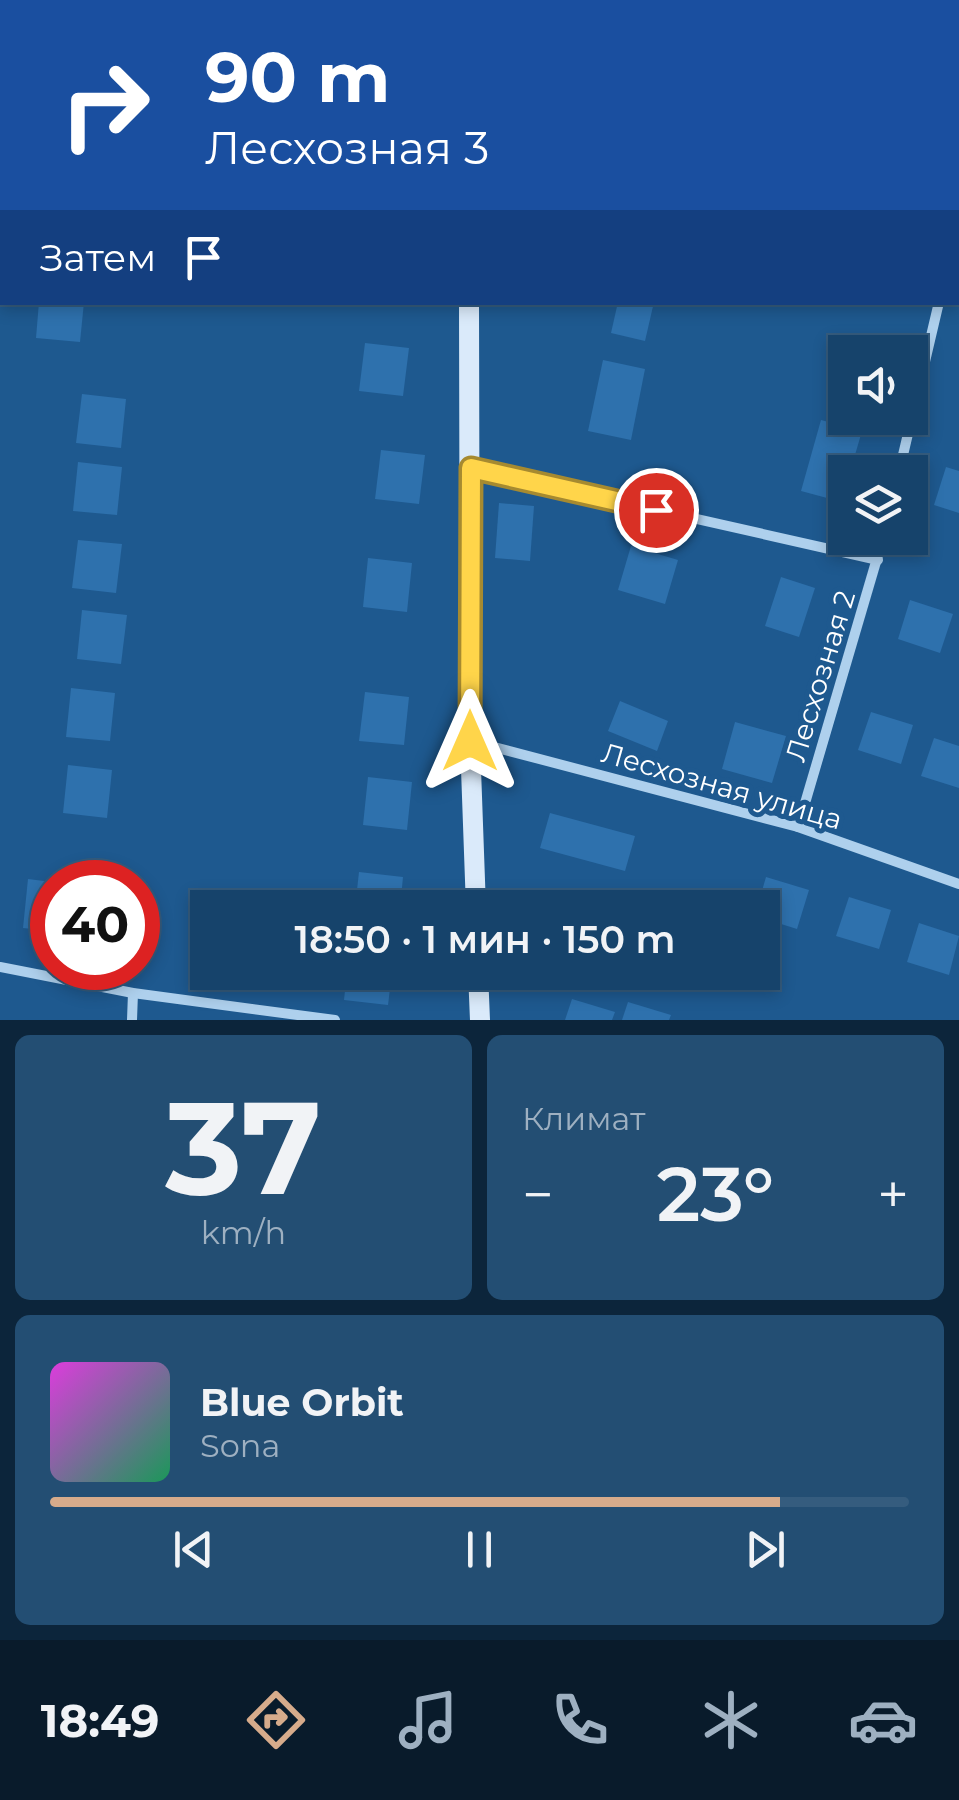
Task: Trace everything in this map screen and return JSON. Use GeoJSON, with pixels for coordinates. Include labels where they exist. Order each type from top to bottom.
{"type":"FeatureCollection","features":[{"type":"Feature","properties":{"kind":"street"},"geometry":{"type":"LineString","coordinates":[[468,305],[470,741],[475,890]]}},
{"type":"Feature","properties":{"kind":"street"},"geometry":{"type":"LineString","coordinates":[[903,455],[938,305]]}},
{"type":"Feature","properties":{"kind":"street"},"geometry":{"type":"LineString","coordinates":[[471,468],[878,560]]}},
{"type":"Feature","properties":{"kind":"street","name":"Лесхозная 2"},"geometry":{"type":"LineString","coordinates":[[798,827],[879,555]]}},
{"type":"Feature","properties":{"kind":"street","name":"Лесхозная улица"},"geometry":{"type":"LineString","coordinates":[[470,741],[798,827],[959,884]]}},
{"type":"Feature","properties":{"kind":"street"},"geometry":{"type":"LineString","coordinates":[[0,967],[133,993],[336,1020]]}},
{"type":"Feature","properties":{"kind":"street"},"geometry":{"type":"LineString","coordinates":[[479,990],[480,1020]]}},
{"type":"Feature","properties":{"kind":"street"},"geometry":{"type":"LineString","coordinates":[[132,1020],[133,993]]}},
{"type":"Feature","properties":{"kind":"building"},"geometry":{"type":"Polygon","coordinates":[[[39,305],[84,305],[80,342],[36,338],[39,305]]]}},
{"type":"Feature","properties":{"kind":"building"},"geometry":{"type":"Polygon","coordinates":[[[617,305],[653,305],[645,341],[611,333],[617,305]]]}},
{"type":"Feature","properties":{"kind":"building"},"geometry":{"type":"Polygon","coordinates":[[[365,343],[409,348],[403,396],[359,391],[365,343]]]}},
{"type":"Feature","properties":{"kind":"building"},"geometry":{"type":"Polygon","coordinates":[[[603,360],[645,369],[631,440],[588,431],[603,360]]]}},
{"type":"Feature","properties":{"kind":"building"},"geometry":{"type":"Polygon","coordinates":[[[82,394],[126,399],[121,448],[76,443],[82,394]]]}},
{"type":"Feature","properties":{"kind":"building"},"geometry":{"type":"Polygon","coordinates":[[[821,420],[828,422],[828,435],[861,435],[855,455],[828,455],[828,498],[801,491],[821,420]]]}},
{"type":"Feature","properties":{"kind":"building"},"geometry":{"type":"Polygon","coordinates":[[[381,450],[425,455],[419,504],[375,499],[381,450]]]}},
{"type":"Feature","properties":{"kind":"building"},"geometry":{"type":"Polygon","coordinates":[[[78,462],[122,467],[117,515],[73,511],[78,462]]]}},
{"type":"Feature","properties":{"kind":"building"},"geometry":{"type":"Polygon","coordinates":[[[946,467],[959,471],[959,513],[934,505],[946,467]]]}},
{"type":"Feature","properties":{"kind":"building"},"geometry":{"type":"Polygon","coordinates":[[[499,503],[534,506],[530,561],[495,558],[499,503]]]}},
{"type":"Feature","properties":{"kind":"building"},"geometry":{"type":"Polygon","coordinates":[[[78,540],[122,544],[116,593],[72,588],[78,540]]]}},
{"type":"Feature","properties":{"kind":"building"},"geometry":{"type":"Polygon","coordinates":[[[631,546],[678,560],[665,604],[618,590],[631,546]]]}},
{"type":"Feature","properties":{"kind":"building"},"geometry":{"type":"Polygon","coordinates":[[[368,558],[412,563],[407,612],[363,607],[368,558]]]}},
{"type":"Feature","properties":{"kind":"building"},"geometry":{"type":"Polygon","coordinates":[[[781,577],[815,588],[799,637],[765,626],[781,577]]]}},
{"type":"Feature","properties":{"kind":"building"},"geometry":{"type":"Polygon","coordinates":[[[910,600],[953,614],[940,653],[898,639],[910,600]]]}},
{"type":"Feature","properties":{"kind":"building"},"geometry":{"type":"Polygon","coordinates":[[[82,610],[127,615],[121,664],[77,659],[82,610]]]}},
{"type":"Feature","properties":{"kind":"building"},"geometry":{"type":"Polygon","coordinates":[[[71,688],[115,693],[110,741],[66,737],[71,688]]]}},
{"type":"Feature","properties":{"kind":"building"},"geometry":{"type":"Polygon","coordinates":[[[365,692],[409,697],[404,745],[359,741],[365,692]]]}},
{"type":"Feature","properties":{"kind":"building"},"geometry":{"type":"Polygon","coordinates":[[[620,701],[668,721],[657,751],[608,731],[620,701]]]}},
{"type":"Feature","properties":{"kind":"building"},"geometry":{"type":"Polygon","coordinates":[[[871,712],[913,725],[901,764],[858,750],[871,712]]]}},
{"type":"Feature","properties":{"kind":"building"},"geometry":{"type":"Polygon","coordinates":[[[735,722],[786,736],[772,783],[722,769],[735,722]]]}},
{"type":"Feature","properties":{"kind":"building"},"geometry":{"type":"Polygon","coordinates":[[[934,738],[959,746],[959,788],[921,776],[934,738]]]}},
{"type":"Feature","properties":{"kind":"building"},"geometry":{"type":"Polygon","coordinates":[[[68,765],[112,770],[107,818],[63,813],[68,765]]]}},
{"type":"Feature","properties":{"kind":"building"},"geometry":{"type":"Polygon","coordinates":[[[368,777],[412,782],[407,830],[363,825],[368,777]]]}},
{"type":"Feature","properties":{"kind":"building"},"geometry":{"type":"Polygon","coordinates":[[[550,813],[635,836],[625,871],[540,848],[550,813]]]}},
{"type":"Feature","properties":{"kind":"building"},"geometry":{"type":"Polygon","coordinates":[[[359,872],[403,877],[402,890],[357,890],[359,872]]]}},
{"type":"Feature","properties":{"kind":"building"},"geometry":{"type":"Polygon","coordinates":[[[766,877],[809,890],[797,929],[780,924],[780,890],[762,890],[766,877]]]}},
{"type":"Feature","properties":{"kind":"building"},"geometry":{"type":"Polygon","coordinates":[[[28,879],[30,929],[23,928],[28,879]]]}},
{"type":"Feature","properties":{"kind":"building"},"geometry":{"type":"Polygon","coordinates":[[[849,897],[891,910],[879,949],[836,936],[849,897]]]}},
{"type":"Feature","properties":{"kind":"building"},"geometry":{"type":"Polygon","coordinates":[[[919,923],[959,936],[949,975],[907,962],[919,923]]]}},
{"type":"Feature","properties":{"kind":"building"},"geometry":{"type":"Polygon","coordinates":[[[345,990],[390,990],[388,1005],[344,1000],[345,990]]]}},
{"type":"Feature","properties":{"kind":"building"},"geometry":{"type":"Polygon","coordinates":[[[572,999],[615,1012],[612,1020],[565,1020],[572,999]]]}},
{"type":"Feature","properties":{"kind":"building"},"geometry":{"type":"Polygon","coordinates":[[[628,1002],[671,1015],[669,1020],[622,1020],[628,1002]]]}},
{"type":"Feature","properties":{"kind":"route"},"geometry":{"type":"LineString","coordinates":[[470,741],[471,468],[656,510]]}}]}
